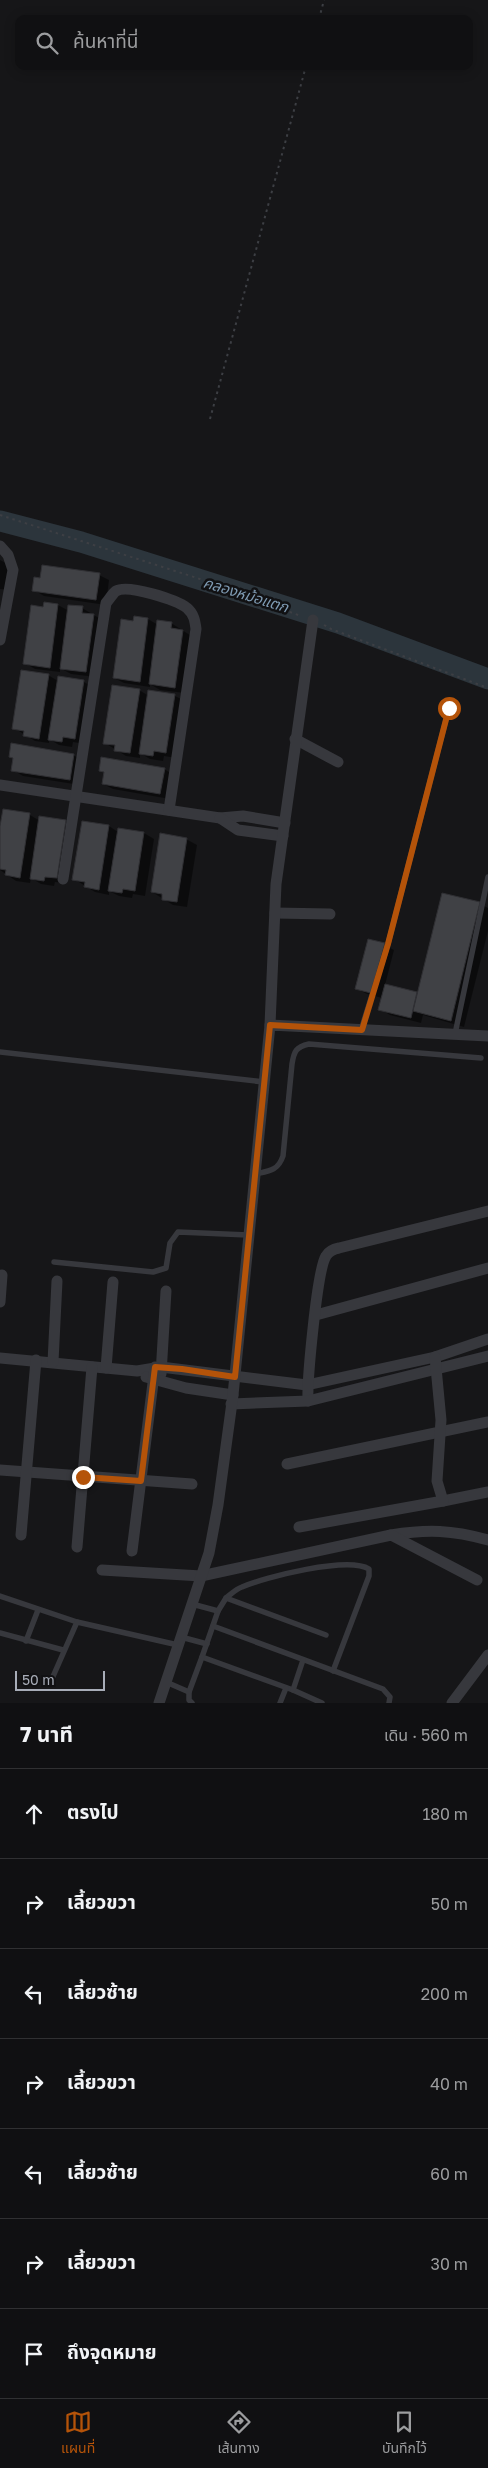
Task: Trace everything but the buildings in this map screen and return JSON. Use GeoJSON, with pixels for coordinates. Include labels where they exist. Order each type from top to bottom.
{"type":"FeatureCollection","features":[{"type":"Feature","properties":{"kind":"street"},"geometry":{"type":"LineString","coordinates":[[0,546],[8,555],[12,570],[0,640]]}},
{"type":"Feature","properties":{"kind":"street"},"geometry":{"type":"LineString","coordinates":[[62,879],[77,797],[106,603],[116,592],[127,588],[156,595],[187,608],[194,616],[196,629],[169,810]]}},
{"type":"Feature","properties":{"kind":"street"},"geometry":{"type":"LineString","coordinates":[[159,1703],[214,1531],[235,1377],[270,1025],[275,913],[284,823],[313,620]]}},
{"type":"Feature","properties":{"kind":"street"},"geometry":{"type":"LineString","coordinates":[[295,739],[338,762]]}},
{"type":"Feature","properties":{"kind":"street"},"geometry":{"type":"LineString","coordinates":[[0,785],[220,818],[244,816],[284,823]]}},
{"type":"Feature","properties":{"kind":"street"},"geometry":{"type":"LineString","coordinates":[[220,818],[238,830],[283,836]]}},
{"type":"Feature","properties":{"kind":"street"},"geometry":{"type":"LineString","coordinates":[[275,913],[330,914]]}},
{"type":"Feature","properties":{"kind":"street"},"geometry":{"type":"LineString","coordinates":[[270,1025],[488,1036]]}},
{"type":"Feature","properties":{"kind":"street"},"geometry":{"type":"LineString","coordinates":[[308,1401],[307,1385],[316,1315],[323,1262],[327,1254],[332,1250],[488,1211]]}},
{"type":"Feature","properties":{"kind":"street"},"geometry":{"type":"LineString","coordinates":[[316,1315],[488,1268]]}},
{"type":"Feature","properties":{"kind":"street"},"geometry":{"type":"LineString","coordinates":[[0,1302],[2,1275]]}},
{"type":"Feature","properties":{"kind":"street"},"geometry":{"type":"LineString","coordinates":[[53,1362],[57,1281]]}},
{"type":"Feature","properties":{"kind":"street"},"geometry":{"type":"LineString","coordinates":[[106,1368],[113,1282]]}},
{"type":"Feature","properties":{"kind":"street"},"geometry":{"type":"LineString","coordinates":[[132,1551],[158,1367],[166,1291]]}},
{"type":"Feature","properties":{"kind":"street"},"geometry":{"type":"LineString","coordinates":[[0,1358],[137,1371],[158,1367],[307,1385],[435,1357],[488,1339]]}},
{"type":"Feature","properties":{"kind":"street"},"geometry":{"type":"LineString","coordinates":[[137,1371],[156,1381],[232,1400],[308,1401],[488,1356]]}},
{"type":"Feature","properties":{"kind":"street"},"geometry":{"type":"LineString","coordinates":[[435,1357],[440,1399],[437,1480],[443,1501]]}},
{"type":"Feature","properties":{"kind":"street"},"geometry":{"type":"LineString","coordinates":[[21,1534],[36,1360]]}},
{"type":"Feature","properties":{"kind":"street"},"geometry":{"type":"LineString","coordinates":[[77,1547],[92,1367]]}},
{"type":"Feature","properties":{"kind":"street"},"geometry":{"type":"LineString","coordinates":[[287,1464],[488,1422]]}},
{"type":"Feature","properties":{"kind":"street"},"geometry":{"type":"LineString","coordinates":[[0,1470],[192,1484]]}},
{"type":"Feature","properties":{"kind":"street"},"geometry":{"type":"LineString","coordinates":[[300,1527],[488,1492]]}},
{"type":"Feature","properties":{"kind":"street"},"geometry":{"type":"LineString","coordinates":[[102,1570],[201,1576],[424,1529],[459,1532],[488,1540]]}},
{"type":"Feature","properties":{"kind":"street"},"geometry":{"type":"LineString","coordinates":[[391,1535],[477,1580]]}},
{"type":"Feature","properties":{"kind":"street"},"geometry":{"type":"LineString","coordinates":[[452,1703],[488,1655]]}},
{"type":"Feature","properties":{"kind":"lane"},"geometry":{"type":"LineString","coordinates":[[362,1030],[388,944],[449,708]]}},
{"type":"Feature","properties":{"kind":"lane"},"geometry":{"type":"LineString","coordinates":[[455,1034],[488,877]]}},
{"type":"Feature","properties":{"kind":"lane"},"geometry":{"type":"LineString","coordinates":[[255,1174],[272,1171],[280,1166],[283,1156],[292,1064],[294,1053],[299,1046],[308,1044],[481,1058]]}},
{"type":"Feature","properties":{"kind":"lane"},"geometry":{"type":"LineString","coordinates":[[0,1052],[264,1082]]}},
{"type":"Feature","properties":{"kind":"lane"},"geometry":{"type":"LineString","coordinates":[[54,1262],[153,1272],[166,1268],[170,1243],[178,1232],[248,1235]]}},
{"type":"Feature","properties":{"kind":"lane"},"geometry":{"type":"LineString","coordinates":[[192,1703],[189,1700],[189,1692],[218,1611],[226,1598],[240,1587],[286,1573],[354,1564],[363,1565],[369,1569],[369,1576],[333,1671]]}},
{"type":"Feature","properties":{"kind":"lane"},"geometry":{"type":"LineString","coordinates":[[0,1596],[77,1622],[179,1641],[207,1644]]}},
{"type":"Feature","properties":{"kind":"lane"},"geometry":{"type":"LineString","coordinates":[[226,1598],[326,1635]]}},
{"type":"Feature","properties":{"kind":"lane"},"geometry":{"type":"LineString","coordinates":[[192,1604],[218,1611]]}},
{"type":"Feature","properties":{"kind":"lane"},"geometry":{"type":"LineString","coordinates":[[26,1641],[38,1610]]}},
{"type":"Feature","properties":{"kind":"lane"},"geometry":{"type":"LineString","coordinates":[[51,1681],[77,1622]]}},
{"type":"Feature","properties":{"kind":"lane"},"geometry":{"type":"LineString","coordinates":[[213,1626],[383,1689],[390,1697],[388,1703]]}},
{"type":"Feature","properties":{"kind":"lane"},"geometry":{"type":"LineString","coordinates":[[0,1633],[64,1650]]}},
{"type":"Feature","properties":{"kind":"lane"},"geometry":{"type":"LineString","coordinates":[[202,1657],[290,1689],[322,1703]]}},
{"type":"Feature","properties":{"kind":"lane"},"geometry":{"type":"LineString","coordinates":[[280,1703],[290,1689],[303,1660]]}},
{"type":"Feature","properties":{"kind":"lane"},"geometry":{"type":"LineString","coordinates":[[166,1682],[189,1692]]}},
{"type":"Feature","properties":{"kind":"path"},"geometry":{"type":"LineString","coordinates":[[320,15],[324,0]]}},
{"type":"Feature","properties":{"kind":"path"},"geometry":{"type":"LineString","coordinates":[[210,419],[305,70]]}},
{"type":"Feature","properties":{"kind":"path"},"geometry":{"type":"LineString","coordinates":[[0,515],[197,578],[313,620],[331,630],[488,688]]}},
{"type":"Feature","properties":{"kind":"waterway","name":"คลองหม้อแตก"},"geometry":{"type":"LineString","coordinates":[[0,521],[81,542],[338,623],[488,679]]}},
{"type":"Feature","properties":{"kind":"route"},"geometry":{"type":"LineString","coordinates":[[83,1477],[141,1481],[155,1367],[235,1377],[270,1025],[362,1030],[388,944],[449,708]]}}]}
